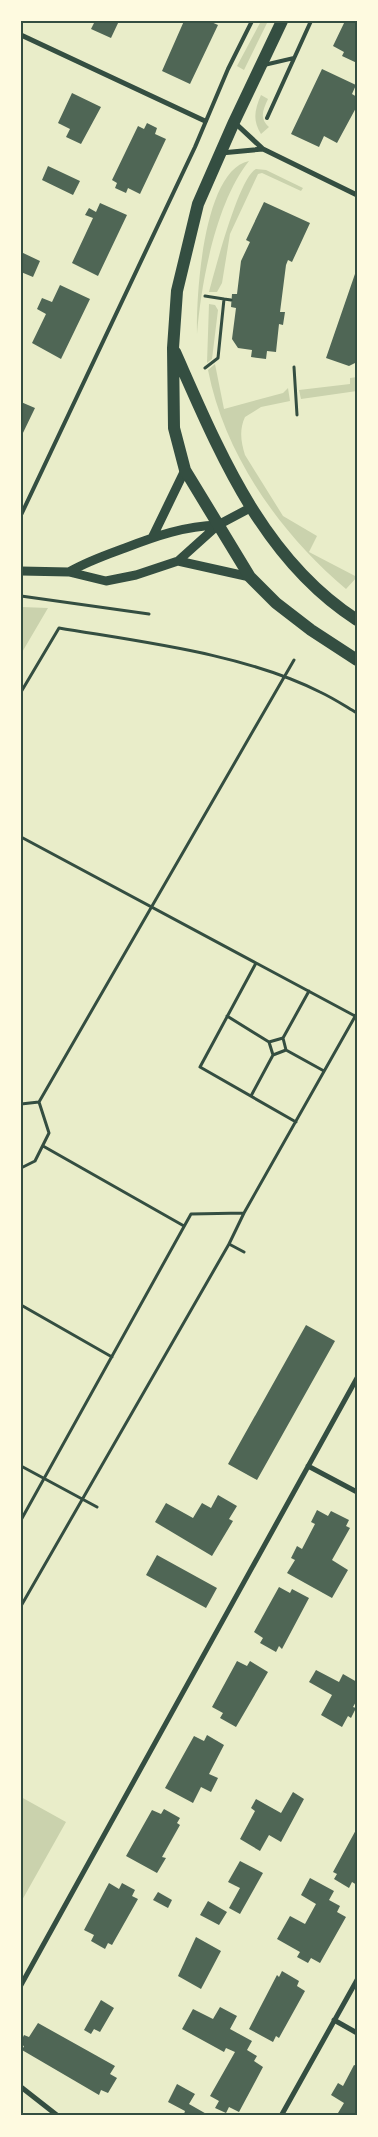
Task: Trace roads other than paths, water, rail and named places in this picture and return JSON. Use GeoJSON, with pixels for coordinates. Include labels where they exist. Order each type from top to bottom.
{"type":"FeatureCollection","features":[{"type":"Feature","properties":{"kind":"main road"},"geometry":{"type":"LineString","coordinates":[[282,21],[219,153],[198,204],[176,291],[174,428],[185,470],[250,577],[297,619],[357,660]]}},
{"type":"Feature","properties":{"kind":"main road"},"geometry":{"type":"LineString","coordinates":[[174,348],[233,478],[250,508],[284,555],[332,604],[357,620]]}},
{"type":"Feature","properties":{"kind":"street"},"geometry":{"type":"LineString","coordinates":[[21,35],[206,121]]}},
{"type":"Feature","properties":{"kind":"street"},"geometry":{"type":"LineString","coordinates":[[234,122],[263,149],[357,195]]}},
{"type":"Feature","properties":{"kind":"street"},"geometry":{"type":"LineString","coordinates":[[219,153],[263,149]]}},
{"type":"Feature","properties":{"kind":"street"},"geometry":{"type":"LineString","coordinates":[[153,536],[185,470]]}},
{"type":"Feature","properties":{"kind":"street"},"geometry":{"type":"LineString","coordinates":[[21,572],[69,572],[106,581],[136,575],[178,561],[218,525],[250,508]]}},
{"type":"Feature","properties":{"kind":"street"},"geometry":{"type":"LineString","coordinates":[[69,572],[93,558],[153,536],[198,526],[218,525]]}},
{"type":"Feature","properties":{"kind":"street"},"geometry":{"type":"LineString","coordinates":[[178,561],[250,577]]}},
{"type":"Feature","properties":{"kind":"street"},"geometry":{"type":"LineString","coordinates":[[21,1985],[357,1378]]}},
{"type":"Feature","properties":{"kind":"street"},"geometry":{"type":"LineString","coordinates":[[308,1466],[357,1492]]}},
{"type":"Feature","properties":{"kind":"street"},"geometry":{"type":"LineString","coordinates":[[281,2116],[357,1980]]}},
{"type":"Feature","properties":{"kind":"street"},"geometry":{"type":"LineString","coordinates":[[334,2020],[357,2033]]}},
{"type":"Feature","properties":{"kind":"street"},"geometry":{"type":"LineString","coordinates":[[21,2087],[58,2116]]}},
{"type":"Feature","properties":{"kind":"lane"},"geometry":{"type":"LineString","coordinates":[[21,514],[195,147],[252,21]]}},
{"type":"Feature","properties":{"kind":"lane"},"geometry":{"type":"LineString","coordinates":[[267,118],[311,21]]}},
{"type":"Feature","properties":{"kind":"lane"},"geometry":{"type":"LineString","coordinates":[[260,66],[294,58]]}}]}
